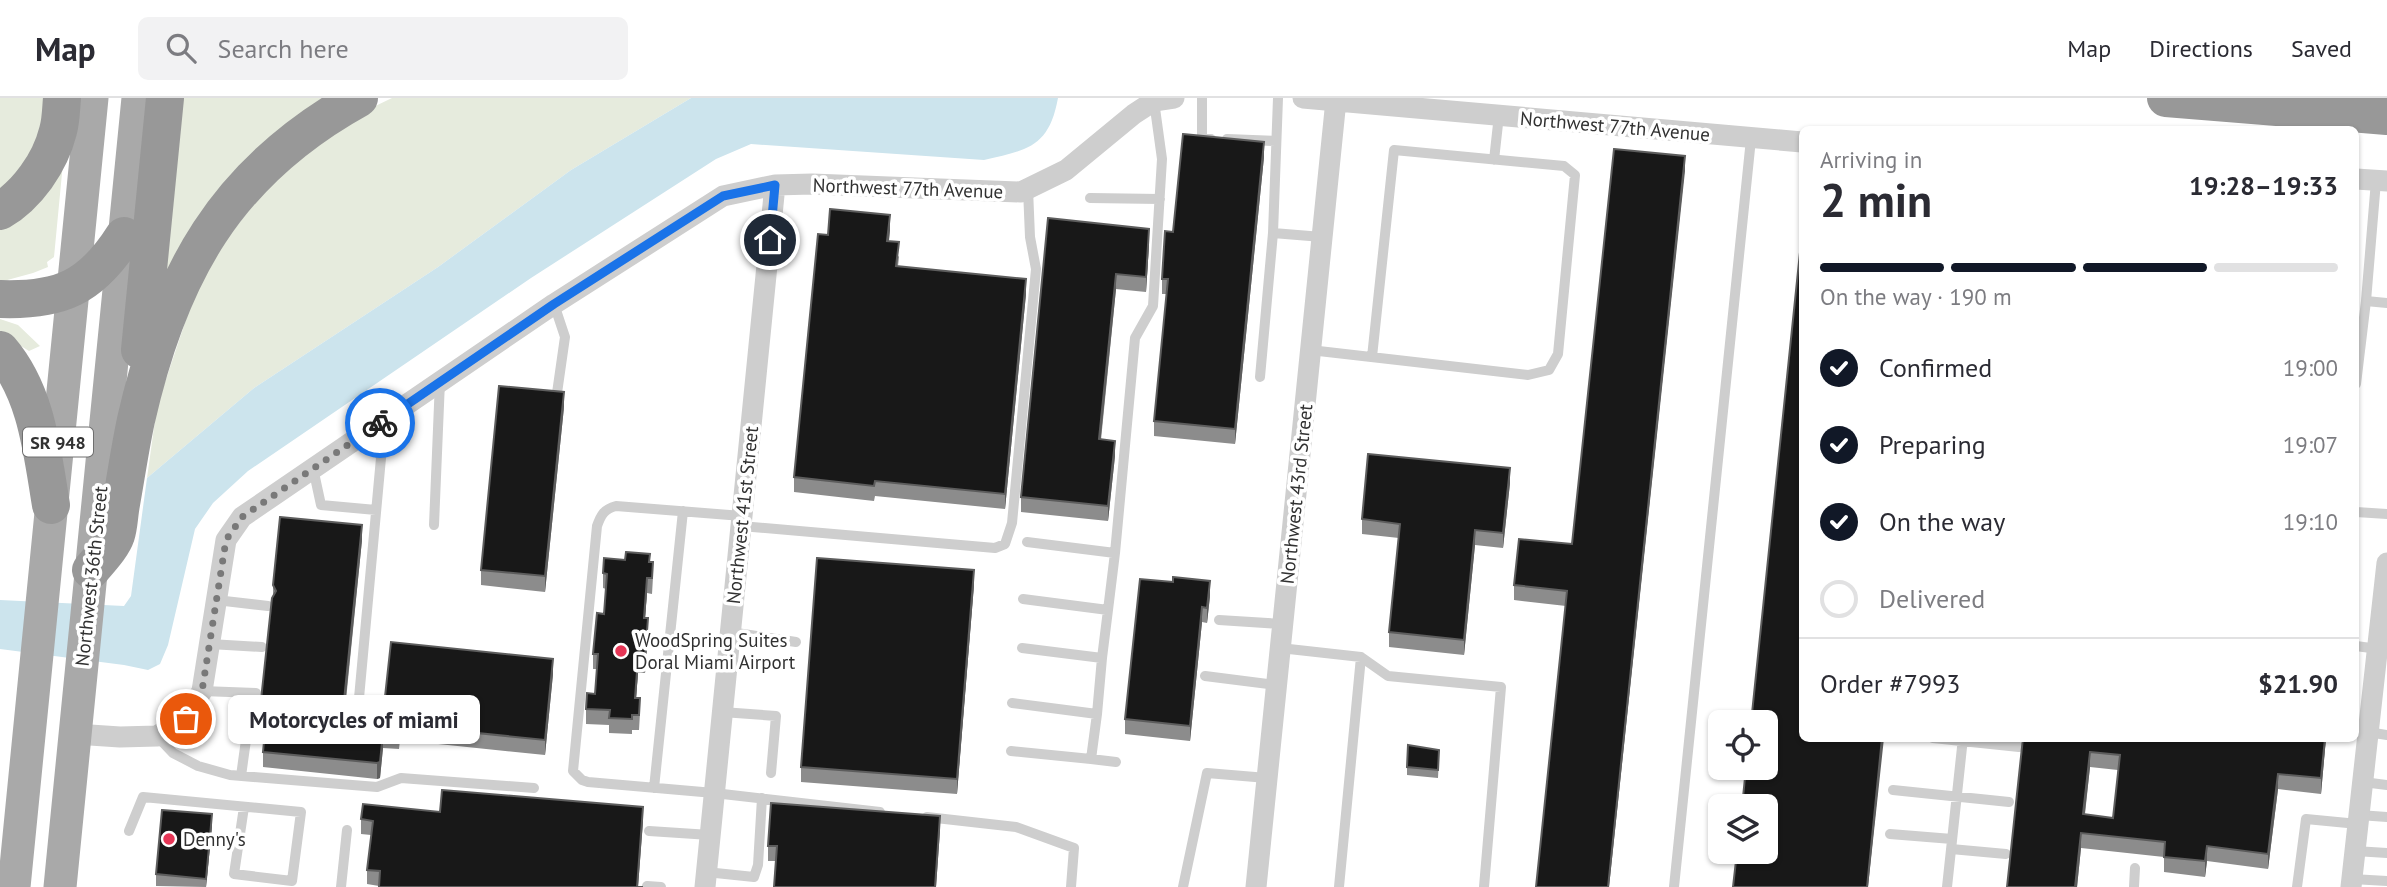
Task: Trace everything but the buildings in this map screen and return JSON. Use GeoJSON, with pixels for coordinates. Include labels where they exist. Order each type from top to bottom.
{"type":"FeatureCollection","features":[{"type":"Feature","properties":{"kind":"highway"},"geometry":{"type":"LineString","coordinates":[[0,211],[12,204],[30,186],[45,162],[58,132],[62,98]]}},
{"type":"Feature","properties":{"kind":"highway"},"geometry":{"type":"LineString","coordinates":[[137,418],[138,365],[165,98]]}},
{"type":"Feature","properties":{"kind":"highway"},"geometry":{"type":"LineString","coordinates":[[91,570],[115,537],[137,418],[171,304],[208,232],[243,188],[276,155],[321,120],[359,98]]}},
{"type":"Feature","properties":{"kind":"highway"},"geometry":{"type":"LineString","coordinates":[[2166,98],[2387,116]]}},
{"type":"Feature","properties":{"kind":"highway"},"geometry":{"type":"LineString","coordinates":[[0,299],[48,297],[73,288],[99,269],[124,236]]}},
{"type":"Feature","properties":{"kind":"highway"},"geometry":{"type":"LineString","coordinates":[[0,350],[18,374],[30,403],[51,505]]}},
{"type":"Feature","properties":{"kind":"main road","name":"SR 948"},"geometry":{"type":"LineString","coordinates":[[12,887],[15,822],[37,665],[92,98]]}},
{"type":"Feature","properties":{"kind":"main road","name":"Northwest 36th Street"},"geometry":{"type":"LineString","coordinates":[[60,887],[138,98]]}},
{"type":"Feature","properties":{"kind":"street","name":"Northwest 77th Avenue"},"geometry":{"type":"LineString","coordinates":[[1303,98],[1799,142]]}},
{"type":"Feature","properties":{"kind":"street","name":"Northwest 77th Avenue"},"geometry":{"type":"LineString","coordinates":[[75,734],[157,736],[186,719],[202,691],[226,540],[242,517],[554,304],[723,196],[775,185],[812,184],[1021,192],[1066,170],[1134,114],[1164,100]]}},
{"type":"Feature","properties":{"kind":"street","name":"Northwest 43rd Street"},"geometry":{"type":"LineString","coordinates":[[1256,887],[1336,100]]}},
{"type":"Feature","properties":{"kind":"street","name":"Northwest 41st Street"},"geometry":{"type":"LineString","coordinates":[[706,879],[775,185]]}},
{"type":"Feature","properties":{"kind":"street"},"geometry":{"type":"LineString","coordinates":[[2351,883],[2387,563]]}},
{"type":"Feature","properties":{"kind":"lane"},"geometry":{"type":"LineString","coordinates":[[1202,98],[1202,139],[1275,141]]}},
{"type":"Feature","properties":{"kind":"lane"},"geometry":{"type":"LineString","coordinates":[[1260,377],[1273,233],[1278,98]]}},
{"type":"Feature","properties":{"kind":"lane"},"geometry":{"type":"LineString","coordinates":[[1091,759],[1115,553],[1135,338],[1153,306],[1164,100]]}},
{"type":"Feature","properties":{"kind":"lane"},"geometry":{"type":"LineString","coordinates":[[1494,160],[1499,116]]}},
{"type":"Feature","properties":{"kind":"lane"},"geometry":{"type":"LineString","coordinates":[[1674,887],[1751,138]]}},
{"type":"Feature","properties":{"kind":"lane"},"geometry":{"type":"LineString","coordinates":[[1310,350],[1528,375],[1549,370],[1558,354],[1575,176],[1564,166],[1394,150],[1372,357]]}},
{"type":"Feature","properties":{"kind":"lane"},"geometry":{"type":"LineString","coordinates":[[2359,359],[2366,301],[2373,180]]}},
{"type":"Feature","properties":{"kind":"lane"},"geometry":{"type":"LineString","coordinates":[[897,814],[582,780],[573,771],[597,526],[605,511],[616,506],[682,511],[741,521],[995,548],[1005,544],[1012,523],[1036,269],[1030,237],[1028,188]]}},
{"type":"Feature","properties":{"kind":"lane"},"geometry":{"type":"LineString","coordinates":[[1090,198],[1160,199]]}},
{"type":"Feature","properties":{"kind":"lane"},"geometry":{"type":"LineString","coordinates":[[1273,233],[1322,237]]}},
{"type":"Feature","properties":{"kind":"lane"},"geometry":{"type":"LineString","coordinates":[[2366,301],[2387,303]]}},
{"type":"Feature","properties":{"kind":"lane"},"geometry":{"type":"LineString","coordinates":[[554,304],[565,337],[557,393]]}},
{"type":"Feature","properties":{"kind":"lane"},"geometry":{"type":"LineString","coordinates":[[434,525],[440,382]]}},
{"type":"Feature","properties":{"kind":"lane"},"geometry":{"type":"LineString","coordinates":[[359,698],[381,458],[371,429]]}},
{"type":"Feature","properties":{"kind":"lane"},"geometry":{"type":"LineString","coordinates":[[313,468],[321,505],[376,510]]}},
{"type":"Feature","properties":{"kind":"lane"},"geometry":{"type":"LineString","coordinates":[[654,788],[682,511]]}},
{"type":"Feature","properties":{"kind":"lane"},"geometry":{"type":"LineString","coordinates":[[2359,512],[2387,514]]}},
{"type":"Feature","properties":{"kind":"lane"},"geometry":{"type":"LineString","coordinates":[[1027,542],[1115,553]]}},
{"type":"Feature","properties":{"kind":"lane"},"geometry":{"type":"LineString","coordinates":[[1023,599],[1108,610]]}},
{"type":"Feature","properties":{"kind":"lane"},"geometry":{"type":"LineString","coordinates":[[216,600],[268,606]]}},
{"type":"Feature","properties":{"kind":"lane"},"geometry":{"type":"LineString","coordinates":[[1219,620],[1282,624]]}},
{"type":"Feature","properties":{"kind":"lane"},"geometry":{"type":"LineString","coordinates":[[730,632],[796,642]]}},
{"type":"Feature","properties":{"kind":"lane"},"geometry":{"type":"LineString","coordinates":[[210,644],[262,648]]}},
{"type":"Feature","properties":{"kind":"lane"},"geometry":{"type":"LineString","coordinates":[[2359,646],[2378,649]]}},
{"type":"Feature","properties":{"kind":"lane"},"geometry":{"type":"LineString","coordinates":[[1022,648],[1101,658]]}},
{"type":"Feature","properties":{"kind":"lane"},"geometry":{"type":"LineString","coordinates":[[1280,648],[1361,657],[1388,676],[1501,687],[1484,887]]}},
{"type":"Feature","properties":{"kind":"lane"},"geometry":{"type":"LineString","coordinates":[[1339,887],[1361,657]]}},
{"type":"Feature","properties":{"kind":"lane"},"geometry":{"type":"LineString","coordinates":[[1205,676],[1276,685]]}},
{"type":"Feature","properties":{"kind":"lane"},"geometry":{"type":"LineString","coordinates":[[202,691],[256,692]]}},
{"type":"Feature","properties":{"kind":"lane"},"geometry":{"type":"LineString","coordinates":[[1012,703],[1097,714]]}},
{"type":"Feature","properties":{"kind":"lane"},"geometry":{"type":"LineString","coordinates":[[722,712],[776,716],[771,773]]}},
{"type":"Feature","properties":{"kind":"lane"},"geometry":{"type":"LineString","coordinates":[[157,736],[173,752],[198,766],[241,776],[377,787],[401,778],[534,788]]}},
{"type":"Feature","properties":{"kind":"lane"},"geometry":{"type":"LineString","coordinates":[[241,776],[246,740]]}},
{"type":"Feature","properties":{"kind":"lane"},"geometry":{"type":"LineString","coordinates":[[1947,887],[1963,742]]}},
{"type":"Feature","properties":{"kind":"lane"},"geometry":{"type":"LineString","coordinates":[[1979,742],[2019,747]]}},
{"type":"Feature","properties":{"kind":"lane"},"geometry":{"type":"LineString","coordinates":[[1011,751],[1116,762]]}},
{"type":"Feature","properties":{"kind":"lane"},"geometry":{"type":"LineString","coordinates":[[1183,887],[1207,773],[1267,778]]}},
{"type":"Feature","properties":{"kind":"lane"},"geometry":{"type":"LineString","coordinates":[[2363,782],[2387,785]]}},
{"type":"Feature","properties":{"kind":"lane"},"geometry":{"type":"LineString","coordinates":[[1893,790],[2009,802]]}},
{"type":"Feature","properties":{"kind":"lane"},"geometry":{"type":"LineString","coordinates":[[129,831],[143,797],[300,812],[292,881],[234,874],[244,807]]}},
{"type":"Feature","properties":{"kind":"lane"},"geometry":{"type":"LineString","coordinates":[[706,879],[754,877],[758,865],[762,798]]}},
{"type":"Feature","properties":{"kind":"lane"},"geometry":{"type":"LineString","coordinates":[[910,815],[1016,827],[1074,848],[1071,887]]}},
{"type":"Feature","properties":{"kind":"lane"},"geometry":{"type":"LineString","coordinates":[[2297,887],[2306,819],[2359,820],[2387,817]]}},
{"type":"Feature","properties":{"kind":"lane"},"geometry":{"type":"LineString","coordinates":[[341,887],[347,830]]}},
{"type":"Feature","properties":{"kind":"lane"},"geometry":{"type":"LineString","coordinates":[[649,831],[710,835]]}},
{"type":"Feature","properties":{"kind":"lane"},"geometry":{"type":"LineString","coordinates":[[1890,834],[2006,854]]}},
{"type":"Feature","properties":{"kind":"lane"},"geometry":{"type":"LineString","coordinates":[[2355,851],[2387,853]]}},
{"type":"Feature","properties":{"kind":"lane"},"geometry":{"type":"LineString","coordinates":[[2134,887],[2136,868]]}},
{"type":"Feature","properties":{"kind":"lane"},"geometry":{"type":"LineString","coordinates":[[2351,883],[2387,881]]}},
{"type":"Feature","properties":{"kind":"lane"},"geometry":{"type":"LineString","coordinates":[[0,886],[12,887]]}},
{"type":"Feature","properties":{"kind":"lane"},"geometry":{"type":"LineString","coordinates":[[647,886],[661,887]]}},
{"type":"Feature","properties":{"kind":"shaded area"},"geometry":{"type":"Polygon","coordinates":[[[0,98],[48,98],[31,160],[0,192],[0,98]]]}},
{"type":"Feature","properties":{"kind":"shaded area"},"geometry":{"type":"Polygon","coordinates":[[[176,98],[330,98],[164,289],[176,98]]]}},
{"type":"Feature","properties":{"kind":"shaded area"},"geometry":{"type":"Polygon","coordinates":[[[392,98],[691,98],[571,170],[438,267],[254,388],[147,478],[157,406],[202,272],[274,177],[365,111],[392,98]]]}},
{"type":"Feature","properties":{"kind":"shaded area"},"geometry":{"type":"Polygon","coordinates":[[[63,163],[54,257],[47,262],[48,267],[0,282],[0,228],[63,163]]]}},
{"type":"Feature","properties":{"kind":"shaded area"},"geometry":{"type":"Polygon","coordinates":[[[0,319],[18,325],[40,346],[29,351],[0,333],[0,319]]]}},
{"type":"Feature","properties":{"kind":"water"},"geometry":{"type":"Polygon","coordinates":[[[691,98],[1058,98],[1049,127],[1034,144],[1013,153],[984,160],[751,144],[716,159],[531,278],[248,471],[213,503],[195,529],[168,645],[160,664],[148,670],[0,649],[0,600],[124,606],[131,596],[147,478],[254,388],[438,267],[571,170],[691,98]]]}},
{"type":"Feature","properties":{"kind":"way so far"},"geometry":{"type":"LineString","coordinates":[[186,719],[202,691],[226,540],[242,517],[380,423]]}},
{"type":"Feature","properties":{"kind":"place","name":"WoodSpring Suites Doral Miami Airport"},"geometry":{"type":"Point","coordinates":[621,651]}},
{"type":"Feature","properties":{"kind":"place","name":"Motorcycles of miami"},"geometry":{"type":"Point","coordinates":[186,719]}},
{"type":"Feature","properties":{"kind":"place","name":"Denny's"},"geometry":{"type":"Point","coordinates":[169,839]}},
{"type":"Feature","properties":{"kind":"route"},"geometry":{"type":"LineString","coordinates":[[380,423],[554,304],[723,196],[775,185],[770,240]]}}]}
